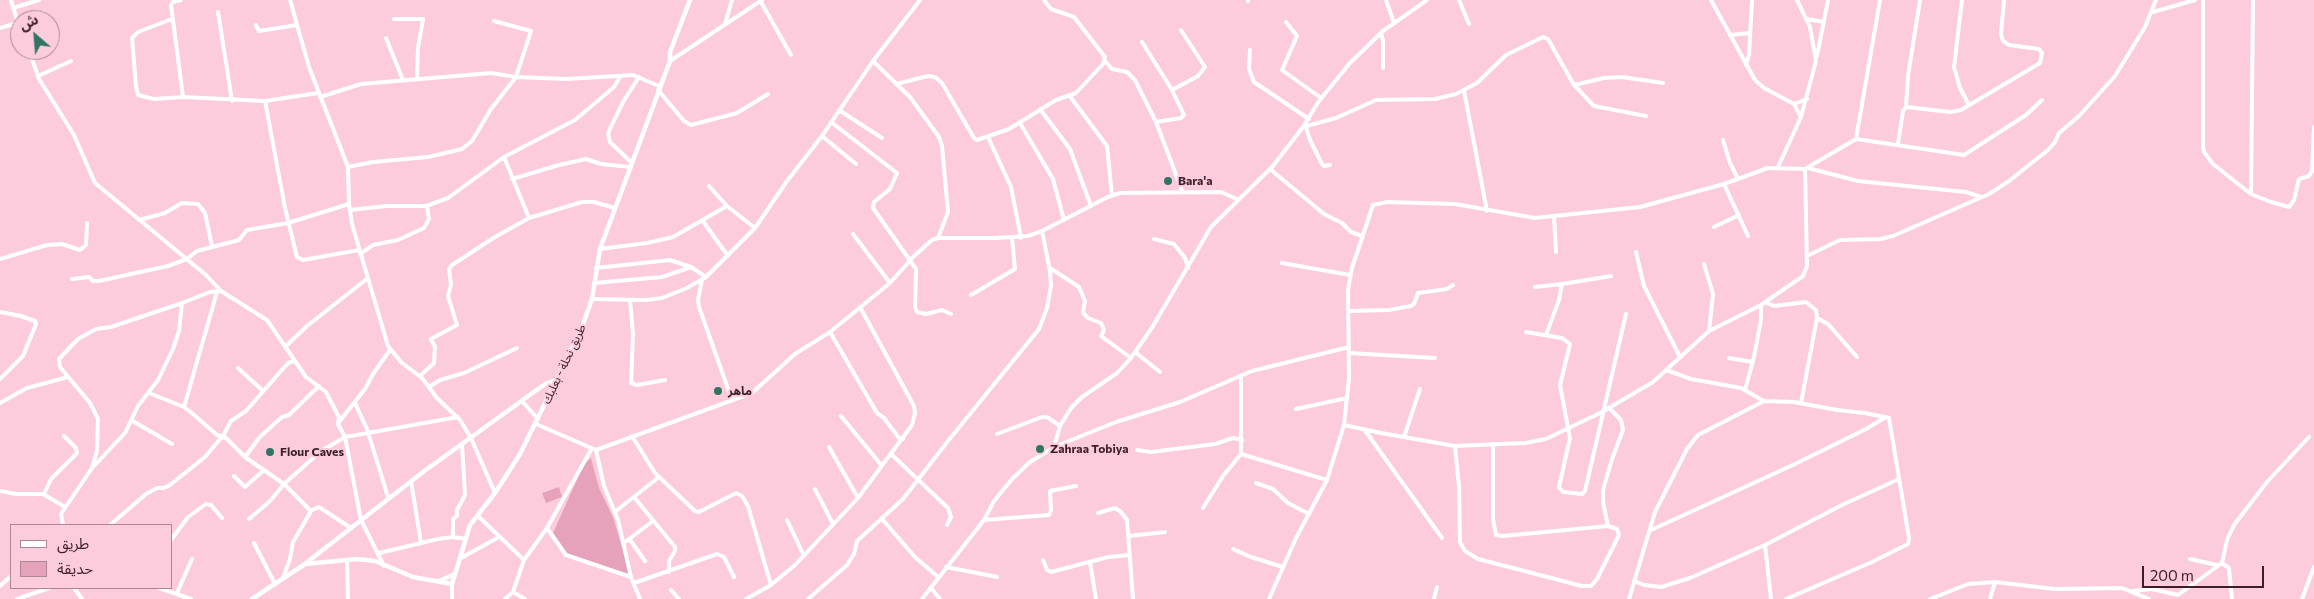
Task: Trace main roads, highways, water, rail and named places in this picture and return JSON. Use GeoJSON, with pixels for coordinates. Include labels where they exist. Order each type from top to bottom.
{"type":"FeatureCollection","features":[{"type":"Feature","properties":{"kind":"place","name":"Bara'a"},"geometry":{"type":"Point","coordinates":[1168,181]}},
{"type":"Feature","properties":{"kind":"place","name":"ماهر"},"geometry":{"type":"Point","coordinates":[718,391]}},
{"type":"Feature","properties":{"kind":"place","name":"Zahraa Tobiya"},"geometry":{"type":"Point","coordinates":[1040,449]}},
{"type":"Feature","properties":{"kind":"place","name":"Flour Caves"},"geometry":{"type":"Point","coordinates":[270,452]}}]}
